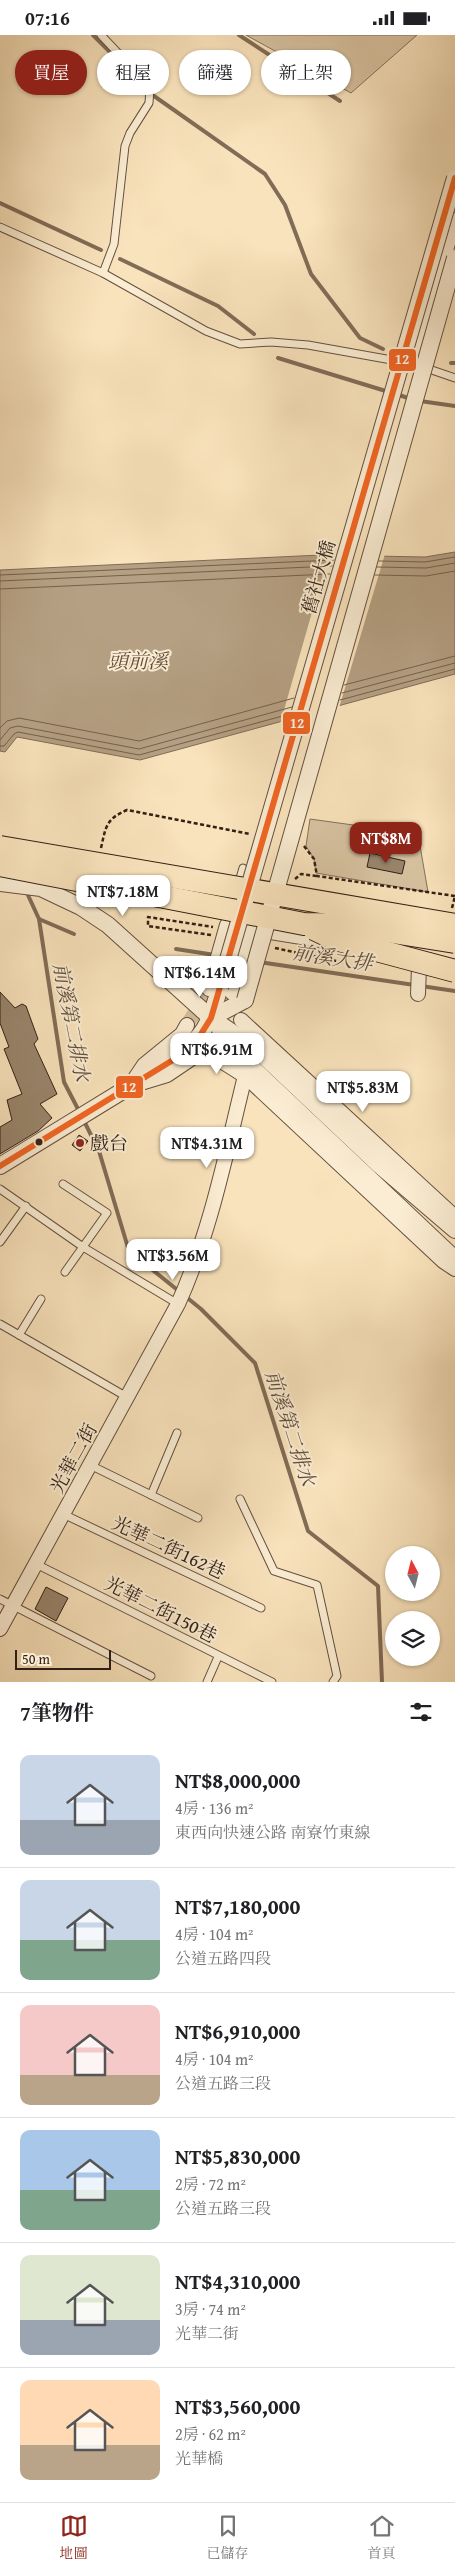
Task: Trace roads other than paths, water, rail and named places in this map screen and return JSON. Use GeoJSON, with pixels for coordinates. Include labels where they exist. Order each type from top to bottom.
{"type":"FeatureCollection","features":[{"type":"Feature","properties":{"kind":"highway"},"geometry":{"type":"LineString","coordinates":[[0,847],[455,925]]}},
{"type":"Feature","properties":{"kind":"highway"},"geometry":{"type":"LineString","coordinates":[[0,865],[304,924],[349,925],[455,942]]}},
{"type":"Feature","properties":{"kind":"highway"},"geometry":{"type":"LineString","coordinates":[[304,924],[335,939],[455,971]]}},
{"type":"Feature","properties":{"kind":"street","name":"舊社大橋"},"geometry":{"type":"LineString","coordinates":[[226,992],[455,178]]}},
{"type":"Feature","properties":{"kind":"street"},"geometry":{"type":"LineString","coordinates":[[412,364],[455,220]]}},
{"type":"Feature","properties":{"kind":"street"},"geometry":{"type":"LineString","coordinates":[[211,1018],[226,992],[455,258]]}},
{"type":"Feature","properties":{"kind":"street"},"geometry":{"type":"LineString","coordinates":[[0,883],[41,888],[81,907],[108,925],[211,1018],[254,1047],[379,1165],[455,1230]]}},
{"type":"Feature","properties":{"kind":"street"},"geometry":{"type":"LineString","coordinates":[[226,992],[217,965],[224,926],[455,961]]}},
{"type":"Feature","properties":{"kind":"street"},"geometry":{"type":"LineString","coordinates":[[0,1166],[66,1123],[173,1060],[196,1042],[239,972],[251,929]]}},
{"type":"Feature","properties":{"kind":"street"},"geometry":{"type":"LineString","coordinates":[[381,949],[419,967],[455,961]]}},
{"type":"Feature","properties":{"kind":"street"},"geometry":{"type":"LineString","coordinates":[[418,994],[419,967]]}},
{"type":"Feature","properties":{"kind":"street"},"geometry":{"type":"LineString","coordinates":[[211,1018],[242,1058],[455,1259]]}},
{"type":"Feature","properties":{"kind":"street"},"geometry":{"type":"LineString","coordinates":[[240,1020],[455,1217]]}},
{"type":"Feature","properties":{"kind":"street"},"geometry":{"type":"LineString","coordinates":[[129,1086],[144,1065],[182,1034],[187,1025]]}},
{"type":"Feature","properties":{"kind":"street"},"geometry":{"type":"LineString","coordinates":[[129,1086],[167,1075],[204,1050],[245,1076],[443,1261],[455,1269]]}},
{"type":"Feature","properties":{"kind":"street","name":"光華二街"},"geometry":{"type":"LineString","coordinates":[[0,1629],[178,1304],[194,1270],[206,1233],[245,1076]]}},
{"type":"Feature","properties":{"kind":"lane"},"geometry":{"type":"LineString","coordinates":[[101,35],[150,87],[149,103],[130,133],[125,145],[114,243],[103,273]]}},
{"type":"Feature","properties":{"kind":"lane"},"geometry":{"type":"LineString","coordinates":[[0,227],[103,273],[206,331],[240,344],[272,342],[308,345],[412,364],[455,378]]}},
{"type":"Feature","properties":{"kind":"lane"},"geometry":{"type":"LineString","coordinates":[[224,926],[243,868]]}},
{"type":"Feature","properties":{"kind":"lane"},"geometry":{"type":"LineString","coordinates":[[63,1184],[107,1213],[65,1272]]}},
{"type":"Feature","properties":{"kind":"lane"},"geometry":{"type":"LineString","coordinates":[[0,1189],[83,1247],[178,1304]]}},
{"type":"Feature","properties":{"kind":"lane"},"geometry":{"type":"LineString","coordinates":[[0,1242],[26,1206]]}},
{"type":"Feature","properties":{"kind":"lane"},"geometry":{"type":"LineString","coordinates":[[19,1335],[41,1299]]}},
{"type":"Feature","properties":{"kind":"lane"},"geometry":{"type":"LineString","coordinates":[[0,1324],[127,1397]]}},
{"type":"Feature","properties":{"kind":"lane"},"geometry":{"type":"LineString","coordinates":[[151,1495],[177,1433]]}},
{"type":"Feature","properties":{"kind":"lane"},"geometry":{"type":"LineString","coordinates":[[90,1465],[198,1518]]}},
{"type":"Feature","properties":{"kind":"lane"},"geometry":{"type":"LineString","coordinates":[[240,1499],[274,1571],[317,1585],[336,1676],[333,1682]]}},
{"type":"Feature","properties":{"kind":"lane","name":"光華二街162巷"},"geometry":{"type":"LineString","coordinates":[[63,1515],[261,1608]]}},
{"type":"Feature","properties":{"kind":"lane","name":"光華二街150巷"},"geometry":{"type":"LineString","coordinates":[[36,1564],[218,1657],[272,1682]]}},
{"type":"Feature","properties":{"kind":"lane"},"geometry":{"type":"LineString","coordinates":[[0,1599],[151,1676]]}},
{"type":"Feature","properties":{"kind":"lane"},"geometry":{"type":"LineString","coordinates":[[207,1682],[218,1657]]}},
{"type":"Feature","properties":{"kind":"water","name":"頭前溪"},"geometry":{"type":"Polygon","coordinates":[[[455,552],[455,674],[140,760],[17,737],[5,752],[0,751],[0,570],[321,555],[425,557],[455,552]]]}},
{"type":"Feature","properties":{"kind":"waterway"},"geometry":{"type":"LineString","coordinates":[[93,35],[108,50]]}},
{"type":"Feature","properties":{"kind":"waterway"},"geometry":{"type":"LineString","coordinates":[[239,35],[340,101]]}},
{"type":"Feature","properties":{"kind":"waterway"},"geometry":{"type":"LineString","coordinates":[[154,96],[265,174],[285,205],[311,274],[360,338],[383,349]]}},
{"type":"Feature","properties":{"kind":"waterway"},"geometry":{"type":"LineString","coordinates":[[0,203],[101,250]]}},
{"type":"Feature","properties":{"kind":"waterway"},"geometry":{"type":"LineString","coordinates":[[120,259],[218,306],[254,334]]}},
{"type":"Feature","properties":{"kind":"waterway"},"geometry":{"type":"LineString","coordinates":[[278,358],[389,392]]}},
{"type":"Feature","properties":{"kind":"waterway"},"geometry":{"type":"LineString","coordinates":[[396,394],[411,399]]}},
{"type":"Feature","properties":{"kind":"waterway"},"geometry":{"type":"LineString","coordinates":[[420,401],[455,406]]}},
{"type":"Feature","properties":{"kind":"waterway","name":"前溪第二排水"},"geometry":{"type":"LineString","coordinates":[[27,893],[39,919],[64,1082],[80,1113]]}},
{"type":"Feature","properties":{"kind":"waterway","name":"前溪大排"},"geometry":{"type":"LineString","coordinates":[[39,919],[74,934]]}},
{"type":"Feature","properties":{"kind":"waterway","name":"前溪大排"},"geometry":{"type":"LineString","coordinates":[[176,949],[215,955]]}},
{"type":"Feature","properties":{"kind":"waterway","name":"前溪大排"},"geometry":{"type":"LineString","coordinates":[[259,962],[455,991]]}},
{"type":"Feature","properties":{"kind":"waterway","name":"前溪第二排水"},"geometry":{"type":"LineString","coordinates":[[83,1119],[99,1151],[129,1251],[180,1292]]}},
{"type":"Feature","properties":{"kind":"waterway","name":"前溪第二排水"},"geometry":{"type":"LineString","coordinates":[[185,1296],[201,1309],[255,1363],[308,1531],[378,1586],[382,1682]]}},
{"type":"Feature","properties":{"kind":"tunnel"},"geometry":{"type":"LineString","coordinates":[[187,1025],[209,989]]}},
{"type":"Feature","properties":{"kind":"tunnel"},"geometry":{"type":"LineString","coordinates":[[204,1050],[220,1017]]}},
{"type":"Feature","properties":{"kind":"place","name":"戲台"},"geometry":{"type":"Point","coordinates":[80,1143]}}]}
